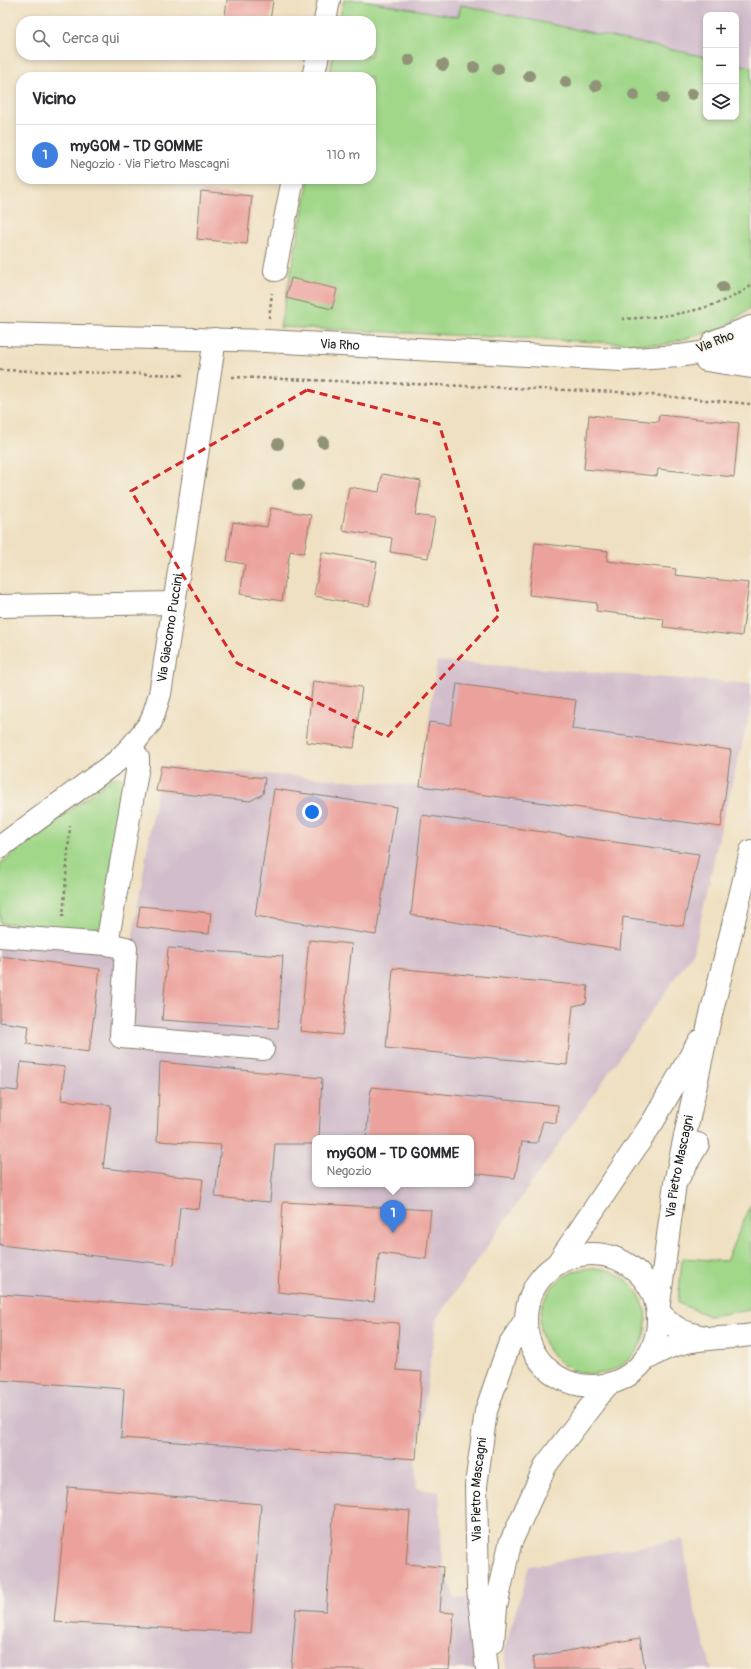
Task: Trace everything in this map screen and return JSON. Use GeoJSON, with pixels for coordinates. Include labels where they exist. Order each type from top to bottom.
{"type":"FeatureCollection","features":[{"type":"Feature","properties":{"kind":"main road"},"geometry":{"type":"LineString","coordinates":[[325,16],[329,0]]}},
{"type":"Feature","properties":{"kind":"main road"},"geometry":{"type":"LineString","coordinates":[[314,72],[317,60]]}},
{"type":"Feature","properties":{"kind":"main road"},"geometry":{"type":"LineString","coordinates":[[275,270],[292,184]]}},
{"type":"Feature","properties":{"kind":"main road","name":"Via Rho"},"geometry":{"type":"LineString","coordinates":[[679,356],[751,327]]}},
{"type":"Feature","properties":{"kind":"main road","name":"Via Rho"},"geometry":{"type":"LineString","coordinates":[[0,334],[266,341],[621,360],[679,356],[751,345]]}},
{"type":"Feature","properties":{"kind":"main road","name":"Via Giacomo Puccini"},"geometry":{"type":"LineString","coordinates":[[0,847],[117,761],[134,745],[151,722],[160,694],[215,339]]}},
{"type":"Feature","properties":{"kind":"main road"},"geometry":{"type":"LineString","coordinates":[[679,356],[734,363],[751,367]]}},
{"type":"Feature","properties":{"kind":"main road"},"geometry":{"type":"LineString","coordinates":[[0,606],[174,603]]}},
{"type":"Feature","properties":{"kind":"main road"},"geometry":{"type":"LineString","coordinates":[[107,944],[138,766],[138,758],[134,745]]}},
{"type":"Feature","properties":{"kind":"main road","name":"Via Pietro Mascagni"},"geometry":{"type":"LineString","coordinates":[[658,1311],[675,1183],[710,1022],[751,850]]}},
{"type":"Feature","properties":{"kind":"main road"},"geometry":{"type":"LineString","coordinates":[[0,936],[107,944],[126,948],[122,1037],[263,1049]]}},
{"type":"Feature","properties":{"kind":"main road","name":"Via Pietro Mascagni"},"geometry":{"type":"LineString","coordinates":[[557,1264],[654,1120],[710,1022]]}},
{"type":"Feature","properties":{"kind":"main road"},"geometry":{"type":"LineString","coordinates":[[675,1183],[698,1144]]}},
{"type":"Feature","properties":{"kind":"main road"},"geometry":{"type":"LineString","coordinates":[[599,1254],[620,1260],[638,1272],[652,1290],[658,1311],[658,1329],[654,1345],[645,1360],[635,1371],[623,1379],[607,1385],[589,1386],[569,1382],[551,1372],[537,1357],[528,1339],[526,1318],[530,1297],[540,1278],[557,1264],[577,1255],[599,1254]]}},
{"type":"Feature","properties":{"kind":"main road"},"geometry":{"type":"LineString","coordinates":[[658,1311],[671,1326],[685,1333],[709,1338],[734,1338],[751,1335]]}},
{"type":"Feature","properties":{"kind":"main road","name":"Via Pietro Mascagni"},"geometry":{"type":"LineString","coordinates":[[487,1669],[478,1589],[476,1486],[486,1411],[509,1345],[526,1318]]}},
{"type":"Feature","properties":{"kind":"main road"},"geometry":{"type":"LineString","coordinates":[[645,1360],[672,1346],[709,1338]]}},
{"type":"Feature","properties":{"kind":"main road"},"geometry":{"type":"LineString","coordinates":[[491,1669],[496,1608],[510,1544],[546,1465],[607,1385]]}},
{"type":"Feature","properties":{"kind":"path"},"geometry":{"type":"LineString","coordinates":[[266,341],[275,270]]}},
{"type":"Feature","properties":{"kind":"path"},"geometry":{"type":"LineString","coordinates":[[622,319],[657,318],[704,309],[743,292],[751,286]]}},
{"type":"Feature","properties":{"kind":"path"},"geometry":{"type":"LineString","coordinates":[[0,370],[210,376],[618,392],[751,404]]}},
{"type":"Feature","properties":{"kind":"path"},"geometry":{"type":"LineString","coordinates":[[60,802],[68,812],[70,825],[61,941]]}},
{"type":"Feature","properties":{"kind":"highlighted area"},"geometry":{"type":"Polygon","coordinates":[[[307,390],[439,424],[499,615],[387,737],[237,663],[131,491],[307,390]]]}},
{"type":"Feature","properties":{"kind":"shaded area"},"geometry":{"type":"Polygon","coordinates":[[[362,0],[751,0],[751,67],[739,65],[739,12],[703,12],[703,56],[461,6],[458,17],[362,0]]]}},
{"type":"Feature","properties":{"kind":"shaded area"},"geometry":{"type":"Polygon","coordinates":[[[437,661],[751,684],[751,709],[721,827],[694,951],[437,1318],[416,1459],[417,1488],[439,1492],[443,1567],[455,1598],[468,1597],[475,1669],[0,1669],[0,942],[132,940],[161,766],[420,786],[437,661]]]}},
{"type":"Feature","properties":{"kind":"shaded area"},"geometry":{"type":"Polygon","coordinates":[[[683,1539],[692,1601],[712,1669],[507,1669],[504,1651],[529,1566],[683,1539]]]}},
{"type":"Feature","properties":{"kind":"green space"},"geometry":{"type":"Polygon","coordinates":[[[344,0],[362,0],[458,17],[461,5],[703,56],[703,120],[739,120],[739,65],[751,67],[751,307],[724,328],[662,345],[280,327],[308,184],[376,184],[376,72],[330,72],[332,60],[376,60],[376,16],[340,16],[344,0]]]}},
{"type":"Feature","properties":{"kind":"green space"},"geometry":{"type":"Polygon","coordinates":[[[113,777],[121,778],[126,781],[101,927],[90,931],[0,923],[0,864],[113,777]]]}},
{"type":"Feature","properties":{"kind":"green space"},"geometry":{"type":"Polygon","coordinates":[[[751,1204],[751,1310],[709,1316],[678,1303],[682,1258],[726,1261],[751,1204]]]}},
{"type":"Feature","properties":{"kind":"green space"},"geometry":{"type":"Polygon","coordinates":[[[593,1268],[613,1272],[630,1284],[642,1301],[646,1321],[642,1341],[630,1358],[613,1370],[593,1374],[573,1370],[556,1358],[544,1341],[540,1321],[544,1301],[556,1284],[573,1272],[593,1268]]]}},
{"type":"Feature","properties":{"kind":"building"},"geometry":{"type":"Polygon","coordinates":[[[227,0],[273,0],[271,16],[225,16],[227,0]]]}},
{"type":"Feature","properties":{"kind":"building"},"geometry":{"type":"Polygon","coordinates":[[[201,191],[252,196],[247,244],[197,239],[201,191]]]}},
{"type":"Feature","properties":{"kind":"building"},"geometry":{"type":"Polygon","coordinates":[[[291,278],[337,289],[332,309],[286,298],[291,278]]]}},
{"type":"Feature","properties":{"kind":"building"},"geometry":{"type":"Polygon","coordinates":[[[589,415],[658,422],[659,415],[739,423],[734,477],[658,469],[657,476],[584,469],[589,415]]]}},
{"type":"Feature","properties":{"kind":"building"},"geometry":{"type":"Polygon","coordinates":[[[382,474],[421,481],[415,515],[435,518],[428,558],[390,552],[392,538],[342,530],[349,487],[379,492],[382,474]]]}},
{"type":"Feature","properties":{"kind":"building"},"geometry":{"type":"Polygon","coordinates":[[[271,508],[311,515],[304,553],[290,551],[282,601],[240,594],[245,564],[227,561],[233,522],[267,527],[271,508]]]}},
{"type":"Feature","properties":{"kind":"building"},"geometry":{"type":"Polygon","coordinates":[[[535,543],[608,551],[607,561],[676,569],[675,575],[749,583],[742,636],[663,627],[664,619],[596,611],[597,603],[529,595],[535,543]]]}},
{"type":"Feature","properties":{"kind":"building"},"geometry":{"type":"Polygon","coordinates":[[[322,552],[377,562],[369,606],[314,596],[322,552]]]}},
{"type":"Feature","properties":{"kind":"building"},"geometry":{"type":"Polygon","coordinates":[[[313,681],[362,687],[354,748],[306,742],[313,681]]]}},
{"type":"Feature","properties":{"kind":"building"},"geometry":{"type":"Polygon","coordinates":[[[457,684],[576,700],[572,729],[731,750],[721,827],[420,786],[429,722],[451,725],[457,684]]]}},
{"type":"Feature","properties":{"kind":"building"},"geometry":{"type":"Polygon","coordinates":[[[161,766],[265,778],[263,794],[250,801],[156,791],[161,766]]]}},
{"type":"Feature","properties":{"kind":"building"},"geometry":{"type":"Polygon","coordinates":[[[274,789],[396,807],[376,935],[255,916],[274,789]]]}},
{"type":"Feature","properties":{"kind":"building"},"geometry":{"type":"Polygon","coordinates":[[[422,815],[699,854],[683,926],[623,917],[620,949],[411,915],[422,815]]]}},
{"type":"Feature","properties":{"kind":"building"},"geometry":{"type":"Polygon","coordinates":[[[140,906],[211,913],[209,934],[137,927],[140,906]]]}},
{"type":"Feature","properties":{"kind":"building"},"geometry":{"type":"Polygon","coordinates":[[[309,940],[352,944],[342,1035],[300,1031],[309,940]]]}},
{"type":"Feature","properties":{"kind":"building"},"geometry":{"type":"Polygon","coordinates":[[[168,948],[283,956],[278,1028],[162,1020],[168,948]]]}},
{"type":"Feature","properties":{"kind":"building"},"geometry":{"type":"Polygon","coordinates":[[[0,956],[100,969],[89,1052],[27,1044],[29,1026],[0,1022],[0,956]]]}},
{"type":"Feature","properties":{"kind":"building"},"geometry":{"type":"Polygon","coordinates":[[[393,968],[588,986],[586,1003],[573,1006],[567,1065],[386,1048],[393,968]]]}},
{"type":"Feature","properties":{"kind":"building"},"geometry":{"type":"Polygon","coordinates":[[[21,1062],[65,1067],[61,1100],[111,1105],[103,1168],[203,1179],[199,1209],[180,1207],[174,1265],[0,1245],[0,1089],[18,1091],[21,1062]]]}},
{"type":"Feature","properties":{"kind":"building"},"geometry":{"type":"Polygon","coordinates":[[[160,1062],[322,1078],[319,1135],[312,1135],[312,1144],[275,1144],[270,1202],[215,1197],[221,1145],[157,1141],[160,1062]]]}},
{"type":"Feature","properties":{"kind":"building"},"geometry":{"type":"Polygon","coordinates":[[[371,1087],[558,1105],[556,1123],[543,1121],[537,1143],[522,1142],[515,1178],[474,1173],[474,1135],[366,1135],[371,1087]]]}},
{"type":"Feature","properties":{"kind":"building"},"geometry":{"type":"Polygon","coordinates":[[[283,1202],[431,1210],[426,1259],[379,1253],[374,1302],[278,1292],[283,1202]]]}},
{"type":"Feature","properties":{"kind":"building"},"geometry":{"type":"Polygon","coordinates":[[[0,1294],[399,1323],[396,1370],[422,1372],[416,1459],[121,1438],[124,1389],[0,1380],[0,1294]]]}},
{"type":"Feature","properties":{"kind":"building"},"geometry":{"type":"Polygon","coordinates":[[[68,1487],[261,1504],[251,1633],[54,1622],[68,1487]]]}},
{"type":"Feature","properties":{"kind":"building"},"geometry":{"type":"Polygon","coordinates":[[[334,1505],[410,1511],[406,1564],[443,1567],[440,1612],[454,1613],[449,1669],[291,1669],[296,1609],[326,1611],[334,1505]]]}},
{"type":"Feature","properties":{"kind":"building"},"geometry":{"type":"Polygon","coordinates":[[[640,1638],[645,1669],[535,1669],[533,1657],[640,1638]]]}},
{"type":"Feature","properties":{"kind":"place","name":"myGOM - TD GOMME"},"geometry":{"type":"Point","coordinates":[393,1233]}}]}
